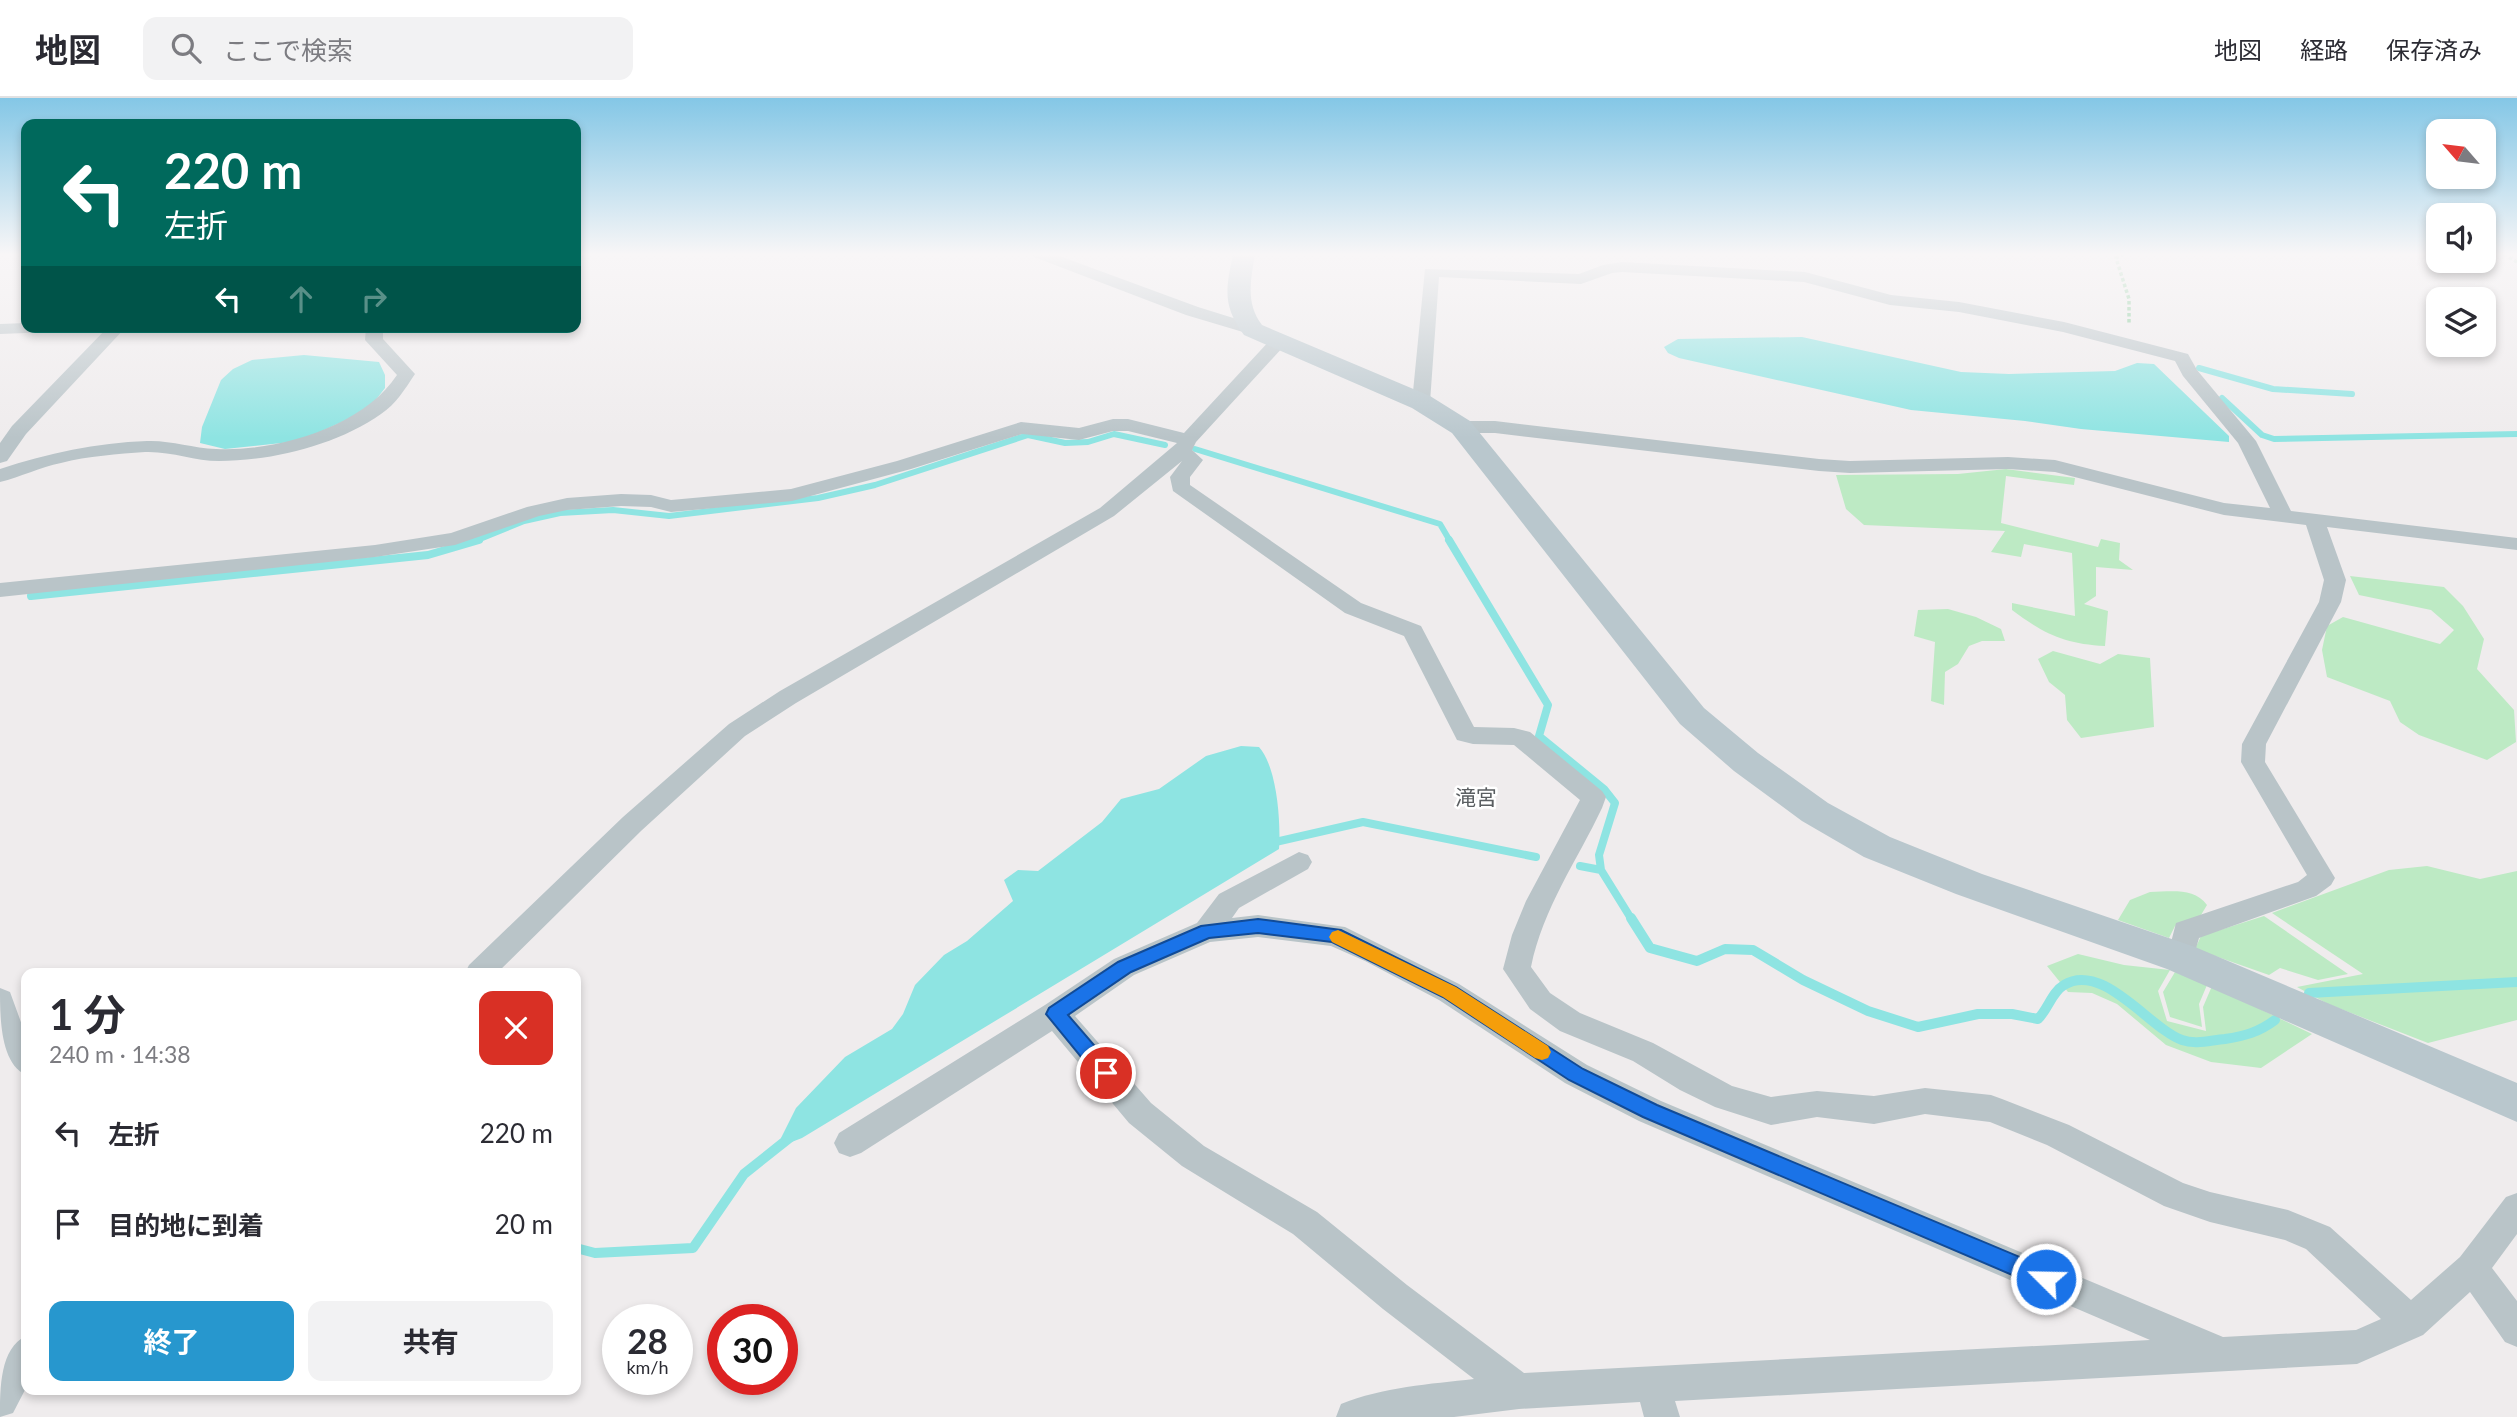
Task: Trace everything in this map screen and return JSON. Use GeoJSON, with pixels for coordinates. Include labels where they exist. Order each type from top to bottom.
{"type":"FeatureCollection","features":[{"type":"Feature","properties":{"kind":"street"},"geometry":{"type":"LineString","coordinates":[[1207,316],[1253,330],[1421,402],[1461,427],[1692,716],[1745,762],[1815,812],[1877,847],[1969,884],[2181,958],[2517,1103]]}},
{"type":"Feature","properties":{"kind":"street"},"geometry":{"type":"LineString","coordinates":[[1241,316],[1253,330]]}},
{"type":"Feature","properties":{"kind":"street"},"geometry":{"type":"LineString","coordinates":[[1421,402],[1428,316]]}},
{"type":"Feature","properties":{"kind":"street"},"geometry":{"type":"LineString","coordinates":[[2005,316],[2182,358],[2189,372],[2247,441],[2284,517]]}},
{"type":"Feature","properties":{"kind":"street"},"geometry":{"type":"LineString","coordinates":[[0,329],[21,328]]}},
{"type":"Feature","properties":{"kind":"street"},"geometry":{"type":"LineString","coordinates":[[0,457],[10,429],[112,333]]}},
{"type":"Feature","properties":{"kind":"street"},"geometry":{"type":"LineString","coordinates":[[0,476],[59,455],[166,447],[196,455],[229,455],[281,448],[328,434],[365,416],[398,391],[406,374],[374,340],[375,333]]}},
{"type":"Feature","properties":{"kind":"street"},"geometry":{"type":"LineString","coordinates":[[484,968],[632,824],[737,730],[788,697],[1107,512],[1185,446],[1278,342]]}},
{"type":"Feature","properties":{"kind":"street"},"geometry":{"type":"LineString","coordinates":[[0,590],[375,551],[455,539],[534,511],[567,504],[631,500],[671,506],[792,495],[1021,428],[1079,434],[1113,425],[1128,425],[1185,446],[1192,460],[1180,477],[1180,487],[1353,608],[1368,616],[1400,624],[1413,631],[1466,734],[1521,738],[1593,797],[1591,810],[1575,832],[1520,944],[1517,969],[1540,1001],[1570,1022],[1643,1052],[1691,1082],[1726,1098],[1771,1111],[1817,1104],[1874,1110],[1925,1101],[1991,1110],[2058,1135],[2175,1195],[2210,1207],[2288,1225],[2318,1238],[2411,1323]]}},
{"type":"Feature","properties":{"kind":"street"},"geometry":{"type":"LineString","coordinates":[[1461,427],[1495,427],[1819,466],[2008,463],[2046,465],[2187,501],[2284,517],[2517,544]]}},
{"type":"Feature","properties":{"kind":"street"},"geometry":{"type":"LineString","coordinates":[[2181,958],[2186,931],[2307,889],[2322,878],[2253,762],[2254,744],[2273,713],[2330,602],[2335,580],[2315,521]]}},
{"type":"Feature","properties":{"kind":"street"},"geometry":{"type":"LineString","coordinates":[[1208,931],[1229,901],[1299,862]]}},
{"type":"Feature","properties":{"kind":"street"},"geometry":{"type":"LineString","coordinates":[[850,1143],[1055,1014],[1124,967],[1208,931],[1258,926],[1335,935],[1449,992],[1576,1074],[1650,1111],[2225,1354]]}},
{"type":"Feature","properties":{"kind":"street"},"geometry":{"type":"LineString","coordinates":[[0,1000],[15,1046],[21,1055]]}},
{"type":"Feature","properties":{"kind":"street"},"geometry":{"type":"LineString","coordinates":[[1055,1014],[1140,1113],[1193,1156],[1305,1223],[1395,1297],[1519,1391]]}},
{"type":"Feature","properties":{"kind":"street"},"geometry":{"type":"LineString","coordinates":[[1354,1417],[1392,1406],[1519,1391],[2357,1347],[2411,1323],[2472,1268],[2517,1208]]}},
{"type":"Feature","properties":{"kind":"street"},"geometry":{"type":"LineString","coordinates":[[2472,1268],[2517,1330]]}},
{"type":"Feature","properties":{"kind":"street"},"geometry":{"type":"LineString","coordinates":[[0,1400],[21,1362]]}},
{"type":"Feature","properties":{"kind":"street"},"geometry":{"type":"LineString","coordinates":[[1652,1383],[1662,1417]]}},
{"type":"Feature","properties":{"kind":"path"},"geometry":{"type":"LineString","coordinates":[[2121,342],[2132,316]]}},
{"type":"Feature","properties":{"kind":"green space"},"geometry":{"type":"Polygon","coordinates":[[[2006,469],[2075,478],[2074,485],[2006,476],[2001,523],[2098,547],[2101,539],[2120,543],[2119,560],[2133,570],[2096,567],[2096,596],[2084,604],[2108,611],[2105,646],[2066,640],[2034,625],[2012,610],[2012,603],[2075,616],[2072,553],[2024,544],[2021,557],[1991,552],[2005,531],[1864,525],[1846,509],[1836,475],[1958,474],[2006,469]]]}},
{"type":"Feature","properties":{"kind":"green space"},"geometry":{"type":"Polygon","coordinates":[[[2350,576],[2444,587],[2463,606],[2484,639],[2477,669],[2514,710],[2516,742],[2487,760],[2419,735],[2400,722],[2390,701],[2327,677],[2322,650],[2327,626],[2343,617],[2440,644],[2454,630],[2431,610],[2359,595],[2350,576]]]}},
{"type":"Feature","properties":{"kind":"green space"},"geometry":{"type":"Polygon","coordinates":[[[1948,609],[1976,617],[2001,629],[2005,641],[1982,641],[1969,646],[1958,664],[1945,672],[1944,705],[1931,701],[1935,642],[1914,636],[1918,610],[1948,609]]]}},
{"type":"Feature","properties":{"kind":"green space"},"geometry":{"type":"Polygon","coordinates":[[[2053,651],[2100,664],[2118,654],[2150,658],[2154,727],[2081,738],[2067,720],[2065,695],[2049,682],[2038,659],[2053,651]]]}},
{"type":"Feature","properties":{"kind":"green space"},"geometry":{"type":"Polygon","coordinates":[[[2427,866],[2480,879],[2517,871],[2517,1020],[2428,1043],[2328,1004],[2297,987],[2363,974],[2272,913],[2389,870],[2427,866]]]}},
{"type":"Feature","properties":{"kind":"green space"},"geometry":{"type":"Polygon","coordinates":[[[2150,892],[2189,893],[2202,899],[2207,905],[2201,915],[2175,926],[2169,938],[2118,920],[2130,900],[2150,892]]]}},
{"type":"Feature","properties":{"kind":"green space"},"geometry":{"type":"Polygon","coordinates":[[[2264,916],[2348,974],[2318,980],[2280,968],[2269,975],[2195,949],[2201,936],[2264,916]]]}},
{"type":"Feature","properties":{"kind":"green space"},"geometry":{"type":"Polygon","coordinates":[[[2078,954],[2124,965],[2170,970],[2158,991],[2167,1021],[2206,1031],[2203,1007],[2212,986],[2312,1034],[2261,1068],[2211,1062],[2166,1045],[2117,1004],[2092,993],[2068,992],[2047,966],[2078,954]]]}},
{"type":"Feature","properties":{"kind":"green space"},"geometry":{"type":"Polygon","coordinates":[[[2175,972],[2207,985],[2199,1004],[2202,1027],[2170,1017],[2163,992],[2175,972]]]}},
{"type":"Feature","properties":{"kind":"water"},"geometry":{"type":"Polygon","coordinates":[[[1802,337],[1961,372],[2009,374],[2115,371],[2137,363],[2154,364],[2229,436],[2229,442],[1911,410],[1679,358],[1668,353],[1664,347],[1678,339],[1802,337]]]}},
{"type":"Feature","properties":{"kind":"water"},"geometry":{"type":"Polygon","coordinates":[[[304,355],[379,362],[385,375],[385,388],[368,410],[300,441],[225,449],[200,443],[202,427],[221,380],[233,369],[252,360],[304,355]]]}},
{"type":"Feature","properties":{"kind":"water"},"geometry":{"type":"Polygon","coordinates":[[[1241,746],[1259,747],[1270,768],[1278,810],[1279,849],[802,1138],[789,1143],[781,1138],[796,1108],[845,1057],[892,1029],[903,1014],[915,985],[944,955],[967,941],[1013,901],[1004,880],[1018,870],[1038,871],[1102,822],[1121,799],[1159,789],[1206,756],[1241,746]]]}},
{"type":"Feature","properties":{"kind":"waterway"},"geometry":{"type":"LineString","coordinates":[[2199,368],[2273,389],[2352,394]]}},
{"type":"Feature","properties":{"kind":"waterway"},"geometry":{"type":"LineString","coordinates":[[2222,398],[2262,435],[2274,439],[2517,434]]}},
{"type":"Feature","properties":{"kind":"waterway"},"geometry":{"type":"LineString","coordinates":[[475,541],[524,521],[560,513],[613,510],[669,516],[818,498],[875,485],[1028,435],[1065,443],[1088,442],[1114,434],[1165,445]]}},
{"type":"Feature","properties":{"kind":"waterway"},"geometry":{"type":"LineString","coordinates":[[1195,449],[1440,524],[1450,541]]}},
{"type":"Feature","properties":{"kind":"waterway"},"geometry":{"type":"LineString","coordinates":[[31,596],[428,555],[479,540]]}},
{"type":"Feature","properties":{"kind":"waterway"},"geometry":{"type":"LineString","coordinates":[[1449,540],[1548,705],[1539,736],[1604,789],[1615,803],[1599,855],[1601,870]]}},
{"type":"Feature","properties":{"kind":"waterway"},"geometry":{"type":"LineString","coordinates":[[1271,843],[1363,822],[1536,857]]}},
{"type":"Feature","properties":{"kind":"waterway"},"geometry":{"type":"LineString","coordinates":[[1580,866],[1601,870]]}},
{"type":"Feature","properties":{"kind":"waterway"},"geometry":{"type":"LineString","coordinates":[[1601,870],[1632,920]]}},
{"type":"Feature","properties":{"kind":"waterway"},"geometry":{"type":"LineString","coordinates":[[1631,918],[1650,948],[1697,961],[1725,949],[1753,950],[1803,980],[1868,1011],[1918,1027],[1978,1014],[2012,1014],[2038,1019],[2060,988],[2079,980],[2094,982],[2110,989],[2182,1040],[2204,1042],[2239,1036],[2275,1020]]}},
{"type":"Feature","properties":{"kind":"waterway"},"geometry":{"type":"LineString","coordinates":[[2309,993],[2517,982]]}},
{"type":"Feature","properties":{"kind":"waterway"},"geometry":{"type":"LineString","coordinates":[[581,1249],[595,1253],[693,1248],[744,1174],[793,1135]]}},
{"type":"Feature","properties":{"kind":"slow traffic"},"geometry":{"type":"LineString","coordinates":[[1338,937],[1449,992],[1542,1052]]}},
{"type":"Feature","properties":{"kind":"district","name":"滝宮"},"geometry":{"type":"Point","coordinates":[1476,796]}},
{"type":"Feature","properties":{"kind":"route"},"geometry":{"type":"LineString","coordinates":[[1106,1073],[1055,1014],[1124,967],[1208,931],[1258,926],[1335,935],[1449,992],[1576,1074],[1650,1111],[2046,1279]]}}]}
